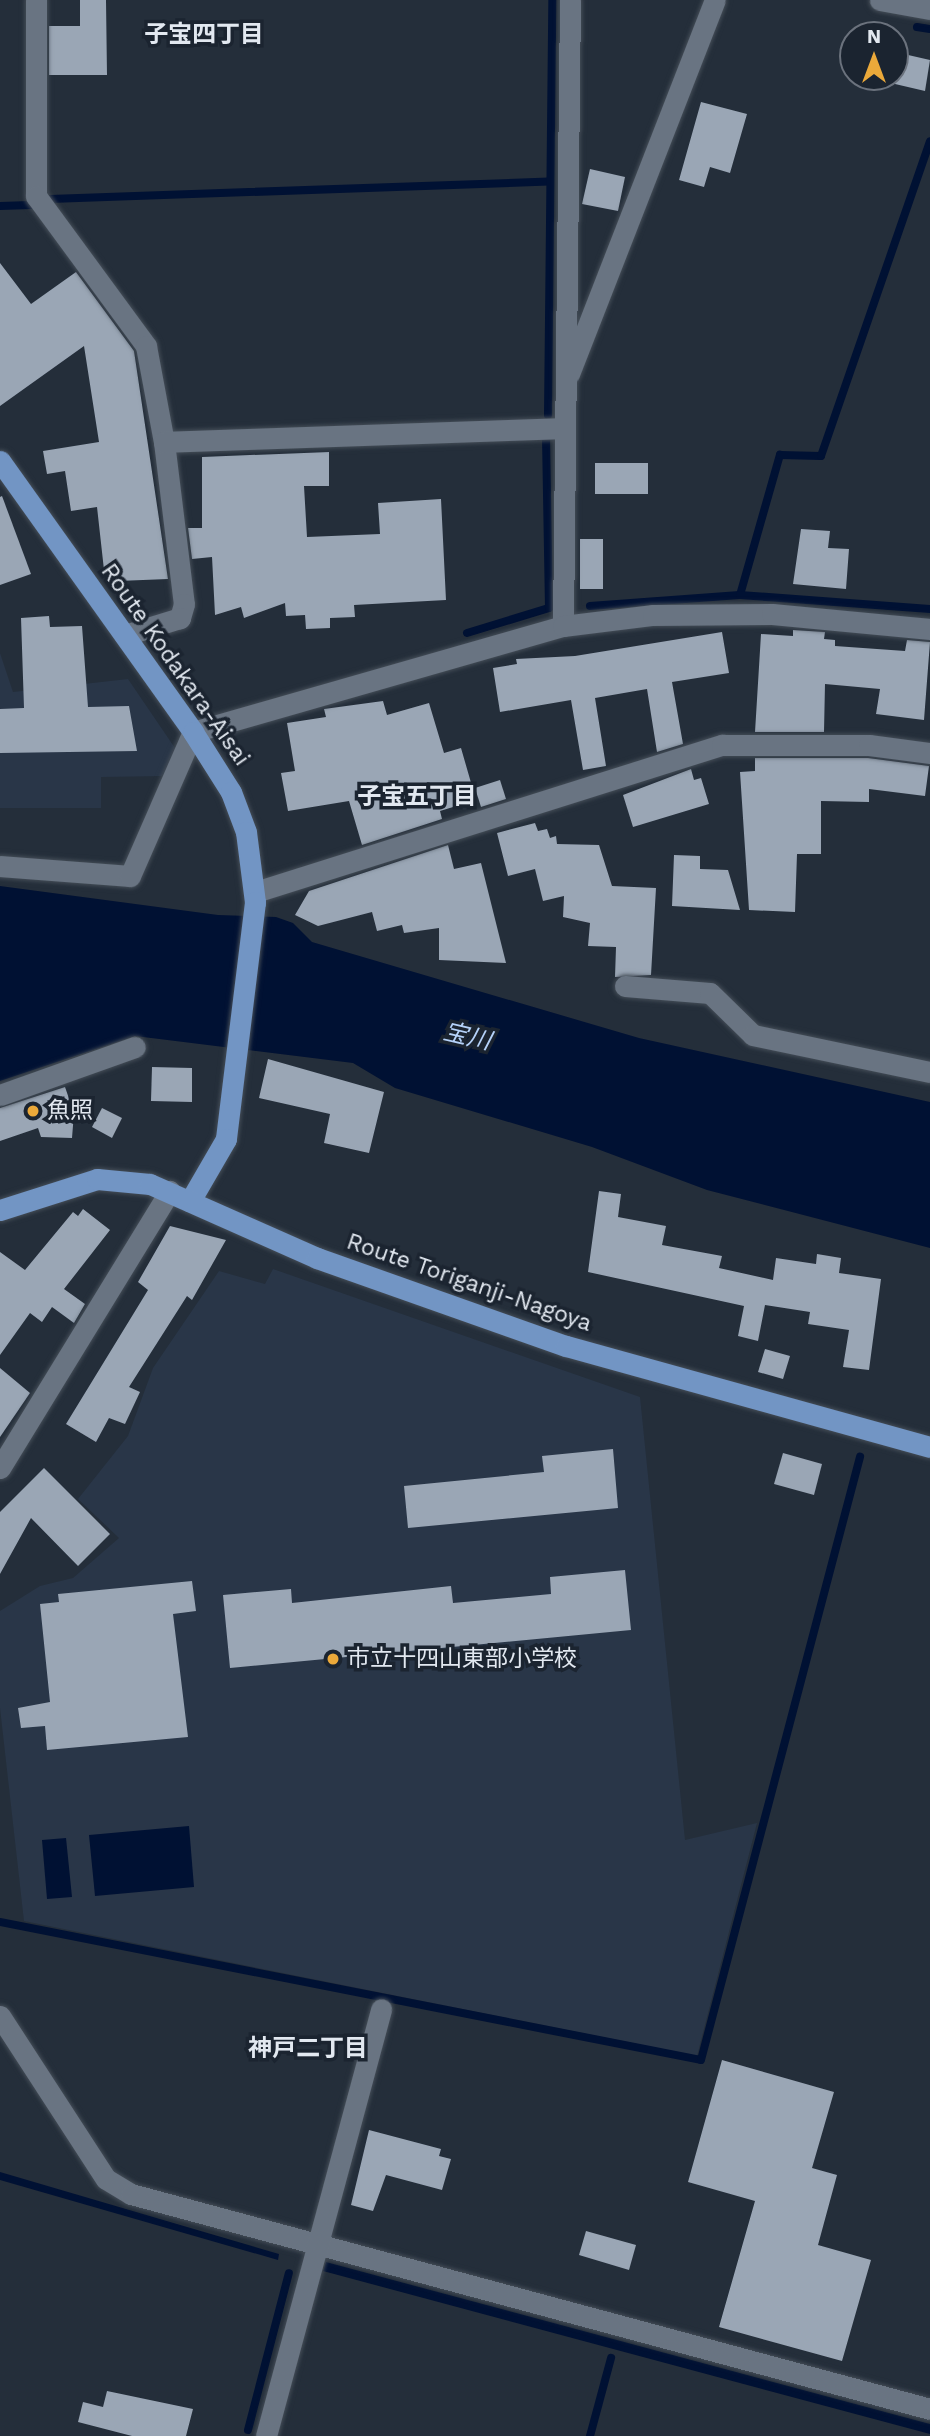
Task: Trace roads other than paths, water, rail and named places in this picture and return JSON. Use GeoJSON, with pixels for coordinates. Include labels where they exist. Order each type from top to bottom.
{"type":"FeatureCollection","features":[{"type":"Feature","properties":{"kind":"main road","name":"Route Kodakara-Aisai"},"geometry":{"type":"LineString","coordinates":[[0,461],[193,732],[231,792],[246,832],[255,897],[226,1139],[190,1201]]}},
{"type":"Feature","properties":{"kind":"main road","name":"Route Toriganji-Nagoya"},"geometry":{"type":"LineString","coordinates":[[0,1210],[97,1180],[122,1179],[170,1191],[317,1258],[566,1346],[930,1447]]}},
{"type":"Feature","properties":{"kind":"street"},"geometry":{"type":"LineString","coordinates":[[36,0],[36,196],[146,346],[163,442],[184,604],[180,618],[125,635]]}},
{"type":"Feature","properties":{"kind":"street"},"geometry":{"type":"LineString","coordinates":[[563,626],[563,389],[570,0]]}},
{"type":"Feature","properties":{"kind":"street"},"geometry":{"type":"LineString","coordinates":[[563,389],[715,0]]}},
{"type":"Feature","properties":{"kind":"street"},"geometry":{"type":"LineString","coordinates":[[880,0],[930,9]]}},
{"type":"Feature","properties":{"kind":"street"},"geometry":{"type":"LineString","coordinates":[[163,442],[563,428]]}},
{"type":"Feature","properties":{"kind":"street"},"geometry":{"type":"LineString","coordinates":[[0,866],[130,876],[193,732],[563,626],[653,615],[772,614],[930,629]]}},
{"type":"Feature","properties":{"kind":"street"},"geometry":{"type":"LineString","coordinates":[[255,897],[722,745],[869,745],[930,753]]}},
{"type":"Feature","properties":{"kind":"street"},"geometry":{"type":"LineString","coordinates":[[625,986],[710,993],[753,1035],[930,1072]]}},
{"type":"Feature","properties":{"kind":"street"},"geometry":{"type":"LineString","coordinates":[[0,1095],[135,1048]]}},
{"type":"Feature","properties":{"kind":"street"},"geometry":{"type":"LineString","coordinates":[[0,1468],[170,1191]]}},
{"type":"Feature","properties":{"kind":"street"},"geometry":{"type":"LineString","coordinates":[[266,2436],[321,2242],[381,2009]]}},
{"type":"Feature","properties":{"kind":"street"},"geometry":{"type":"LineString","coordinates":[[0,2016],[106,2179],[131,2194],[321,2242],[930,2409]]}},
{"type":"Feature","properties":{"kind":"water","name":"宝川"},"geometry":{"type":"Polygon","coordinates":[[[0,886],[218,915],[276,917],[293,923],[312,942],[639,1038],[930,1102],[930,1248],[707,1190],[592,1147],[395,1088],[353,1063],[135,1036],[0,1081],[0,886]]]}},
{"type":"Feature","properties":{"kind":"water"},"geometry":{"type":"Polygon","coordinates":[[[189,1826],[194,1887],[95,1896],[89,1835],[189,1826]]]}},
{"type":"Feature","properties":{"kind":"water"},"geometry":{"type":"Polygon","coordinates":[[[66,1838],[72,1897],[47,1899],[42,1840],[66,1838]]]}},
{"type":"Feature","properties":{"kind":"water"},"geometry":{"type":"Polygon","coordinates":[[[0,2172],[279,2254],[278,2260],[0,2180],[0,2172]]]}},
{"type":"Feature","properties":{"kind":"water"},"geometry":{"type":"Polygon","coordinates":[[[326,2262],[930,2424],[930,2434],[323,2271],[326,2262]]]}},
{"type":"Feature","properties":{"kind":"waterway"},"geometry":{"type":"LineString","coordinates":[[548,415],[552,0]]}},
{"type":"Feature","properties":{"kind":"waterway"},"geometry":{"type":"LineString","coordinates":[[917,27],[930,29]]}},
{"type":"Feature","properties":{"kind":"waterway"},"geometry":{"type":"LineString","coordinates":[[740,595],[780,455],[821,456],[930,141]]}},
{"type":"Feature","properties":{"kind":"waterway"},"geometry":{"type":"LineString","coordinates":[[50,199],[549,182]]}},
{"type":"Feature","properties":{"kind":"waterway"},"geometry":{"type":"LineString","coordinates":[[0,206],[31,205]]}},
{"type":"Feature","properties":{"kind":"waterway"},"geometry":{"type":"LineString","coordinates":[[467,633],[549,608],[546,436]]}},
{"type":"Feature","properties":{"kind":"waterway"},"geometry":{"type":"LineString","coordinates":[[590,606],[740,595],[930,609]]}},
{"type":"Feature","properties":{"kind":"waterway"},"geometry":{"type":"LineString","coordinates":[[0,1922],[701,2060],[860,1457]]}},
{"type":"Feature","properties":{"kind":"waterway"},"geometry":{"type":"LineString","coordinates":[[248,2430],[289,2273]]}},
{"type":"Feature","properties":{"kind":"waterway"},"geometry":{"type":"LineString","coordinates":[[590,2436],[611,2358]]}},
{"type":"Feature","properties":{"kind":"place","name":"魚照"},"geometry":{"type":"Point","coordinates":[33,1111]}},
{"type":"Feature","properties":{"kind":"place","name":"市立十四山東部小学校"},"geometry":{"type":"Point","coordinates":[333,1659]}},
{"type":"Feature","properties":{"kind":"district","name":"子宝四丁目"},"geometry":{"type":"Point","coordinates":[204,35]}},
{"type":"Feature","properties":{"kind":"district","name":"子宝五丁目"},"geometry":{"type":"Point","coordinates":[417,797]}},
{"type":"Feature","properties":{"kind":"district","name":"神戸二丁目"},"geometry":{"type":"Point","coordinates":[308,2049]}}]}
